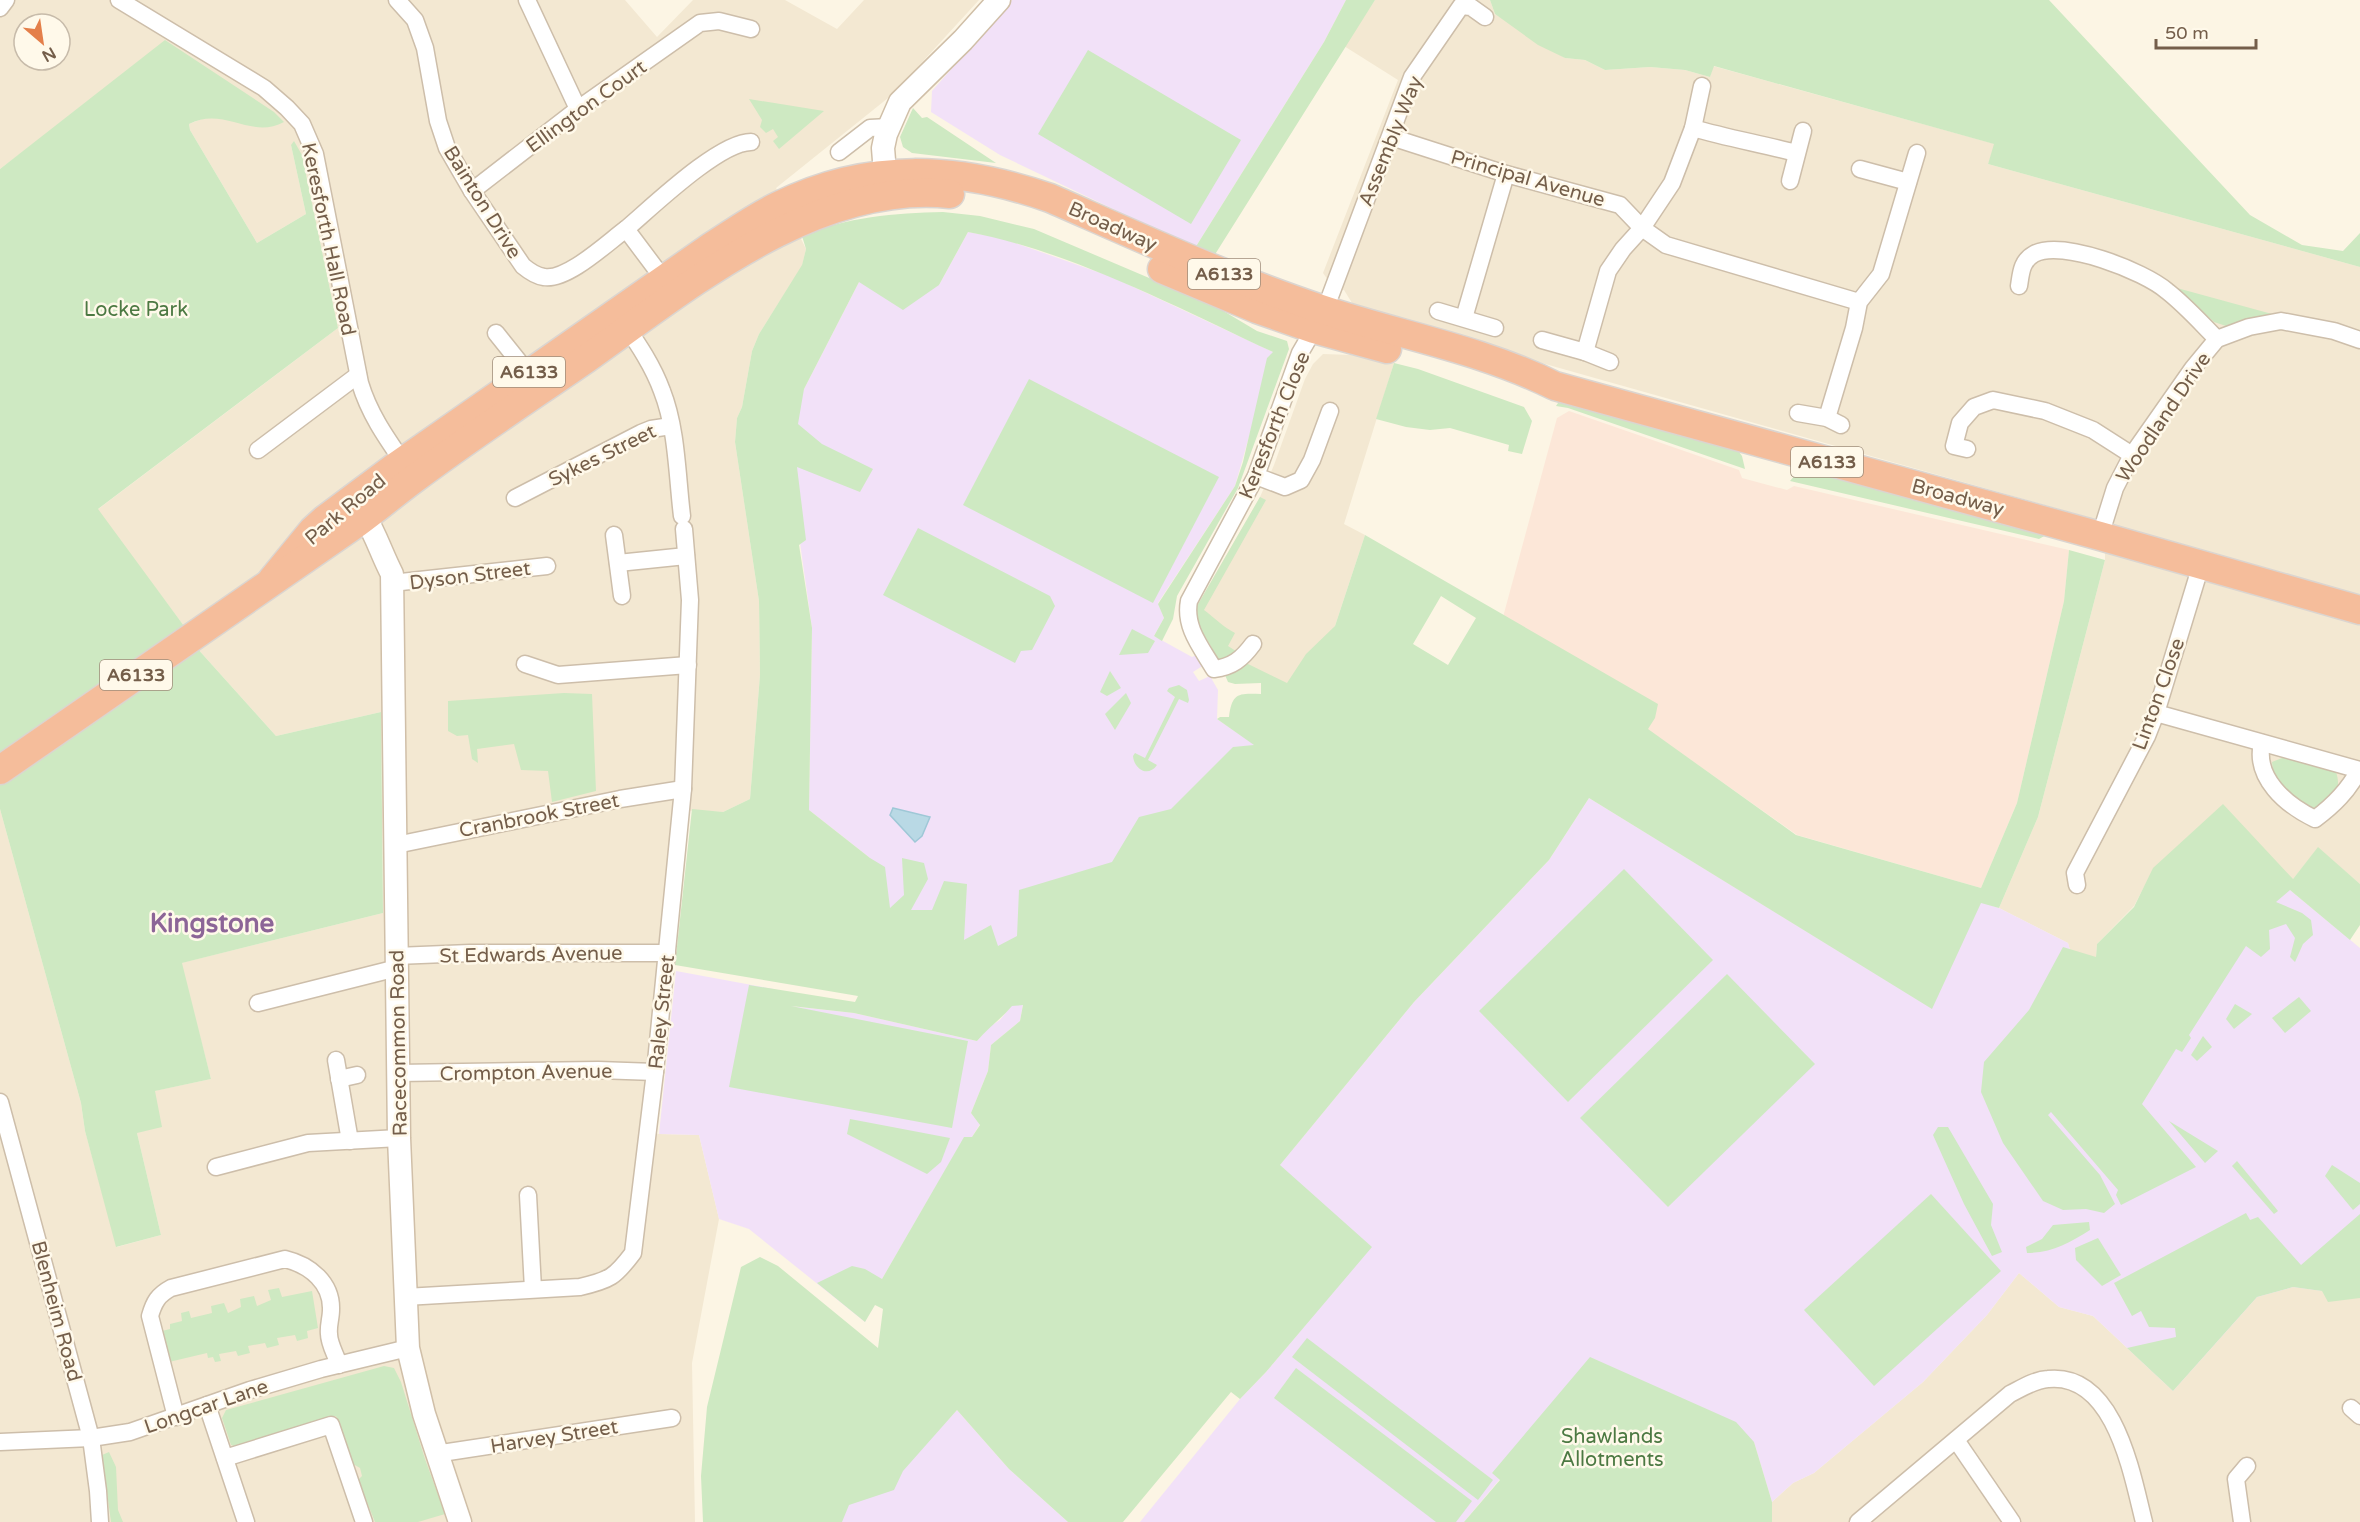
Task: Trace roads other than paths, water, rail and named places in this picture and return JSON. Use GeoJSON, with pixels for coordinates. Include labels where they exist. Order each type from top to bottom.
{"type":"FeatureCollection","features":[{"type":"Feature","properties":{"kind":"highway","name":"A6133"},"geometry":{"type":"LineString","coordinates":[[404,473],[670,287],[779,231],[891,184]]}},
{"type":"Feature","properties":{"kind":"highway","name":"Broadway"},"geometry":{"type":"LineString","coordinates":[[891,184],[932,193],[989,199],[1035,213],[1208,289],[1319,320],[1518,386],[1555,386],[2360,610]]}},
{"type":"Feature","properties":{"kind":"highway","name":"A6133"},"geometry":{"type":"LineString","coordinates":[[404,473],[528,373],[622,321]]}},
{"type":"Feature","properties":{"kind":"highway","name":"Park Road"},"geometry":{"type":"LineString","coordinates":[[0,770],[272,580],[404,473]]}},
{"type":"Feature","properties":{"kind":"street"},"geometry":{"type":"LineString","coordinates":[[0,8],[6,0]]}},
{"type":"Feature","properties":{"kind":"street","name":"Keresforth Hall Road"},"geometry":{"type":"LineString","coordinates":[[119,0],[264,88],[302,124],[315,154],[358,375],[366,403],[379,429],[386,451],[404,473]]}},
{"type":"Feature","properties":{"kind":"street","name":"Bainton Drive"},"geometry":{"type":"LineString","coordinates":[[397,0],[415,20],[425,48],[438,121],[447,148],[472,191],[523,266],[532,273],[545,277],[557,276],[569,271],[626,229],[707,162],[741,142],[751,142]]}},
{"type":"Feature","properties":{"kind":"street"},"geometry":{"type":"LineString","coordinates":[[527,0],[578,109]]}},
{"type":"Feature","properties":{"kind":"street"},"geometry":{"type":"LineString","coordinates":[[891,184],[883,148],[900,102],[963,40],[999,0]]}},
{"type":"Feature","properties":{"kind":"street","name":"Assembly Way"},"geometry":{"type":"LineString","coordinates":[[1319,320],[1391,137],[1412,77],[1461,6],[1471,7],[1485,17]]}},
{"type":"Feature","properties":{"kind":"street","name":"Ellington Court"},"geometry":{"type":"LineString","coordinates":[[472,191],[578,109],[700,23],[719,21],[754,30]]}},
{"type":"Feature","properties":{"kind":"street"},"geometry":{"type":"LineString","coordinates":[[1585,352],[1608,271],[1623,249],[1642,228],[1672,183],[1693,128],[1702,86]]}},
{"type":"Feature","properties":{"kind":"street"},"geometry":{"type":"LineString","coordinates":[[839,152],[870,128],[889,127]]}},
{"type":"Feature","properties":{"kind":"street"},"geometry":{"type":"LineString","coordinates":[[1693,128],[1796,153]]}},
{"type":"Feature","properties":{"kind":"street"},"geometry":{"type":"LineString","coordinates":[[1790,181],[1803,131]]}},
{"type":"Feature","properties":{"kind":"street","name":"Principal Avenue"},"geometry":{"type":"LineString","coordinates":[[1391,137],[1506,174],[1620,205],[1642,228],[1666,244],[1859,302]]}},
{"type":"Feature","properties":{"kind":"street"},"geometry":{"type":"LineString","coordinates":[[1798,413],[1834,422],[1859,302],[1881,274],[1917,153]]}},
{"type":"Feature","properties":{"kind":"street"},"geometry":{"type":"LineString","coordinates":[[1860,169],[1908,182]]}},
{"type":"Feature","properties":{"kind":"street"},"geometry":{"type":"LineString","coordinates":[[1464,318],[1506,174]]}},
{"type":"Feature","properties":{"kind":"street"},"geometry":{"type":"LineString","coordinates":[[626,229],[670,287]]}},
{"type":"Feature","properties":{"kind":"street"},"geometry":{"type":"LineString","coordinates":[[2019,286],[2022,265],[2034,254],[2064,250],[2119,264],[2166,290],[2217,339]]}},
{"type":"Feature","properties":{"kind":"street"},"geometry":{"type":"LineString","coordinates":[[1438,311],[1495,328]]}},
{"type":"Feature","properties":{"kind":"street","name":"Keresforth Close"},"geometry":{"type":"LineString","coordinates":[[1253,644],[1235,663],[1228,667],[1214,669],[1188,624],[1186,613],[1189,601],[1256,476],[1300,353],[1319,320]]}},
{"type":"Feature","properties":{"kind":"street","name":"Raley Street"},"geometry":{"type":"LineString","coordinates":[[405,1297],[580,1287],[599,1282],[618,1273],[633,1253],[655,1072],[683,789],[690,600],[671,426],[663,393],[657,378],[622,321]]}},
{"type":"Feature","properties":{"kind":"street","name":"Woodland Drive"},"geometry":{"type":"LineString","coordinates":[[2100,536],[2115,488],[2132,455],[2193,368],[2217,339],[2248,327],[2281,321],[2334,331],[2360,340]]}},
{"type":"Feature","properties":{"kind":"street"},"geometry":{"type":"LineString","coordinates":[[496,333],[528,373]]}},
{"type":"Feature","properties":{"kind":"street"},"geometry":{"type":"LineString","coordinates":[[1542,340],[1585,352],[1610,362]]}},
{"type":"Feature","properties":{"kind":"street"},"geometry":{"type":"LineString","coordinates":[[258,450],[358,375]]}},
{"type":"Feature","properties":{"kind":"street"},"geometry":{"type":"LineString","coordinates":[[1967,449],[1954,446],[1960,423],[1974,407],[1993,400],[2045,411],[2093,430],[2132,455]]}},
{"type":"Feature","properties":{"kind":"street"},"geometry":{"type":"LineString","coordinates":[[1256,476],[1285,487],[1301,480],[1312,460],[1330,411]]}},
{"type":"Feature","properties":{"kind":"street","name":"Sykes Street"},"geometry":{"type":"LineString","coordinates":[[515,498],[532,482],[640,433],[671,426]]}},
{"type":"Feature","properties":{"kind":"street","name":"Racecommon Road"},"geometry":{"type":"LineString","coordinates":[[355,511],[379,543],[392,574],[399,1138],[408,1348],[435,1454],[460,1522]]}},
{"type":"Feature","properties":{"kind":"street"},"geometry":{"type":"LineString","coordinates":[[614,535],[622,596]]}},
{"type":"Feature","properties":{"kind":"street"},"geometry":{"type":"LineString","coordinates":[[618,563],[686,556]]}},
{"type":"Feature","properties":{"kind":"street","name":"Linton Close"},"geometry":{"type":"LineString","coordinates":[[2077,885],[2075,873],[2147,735],[2156,712],[2201,565]]}},
{"type":"Feature","properties":{"kind":"street","name":"Dyson Street"},"geometry":{"type":"LineString","coordinates":[[392,584],[547,566]]}},
{"type":"Feature","properties":{"kind":"street"},"geometry":{"type":"LineString","coordinates":[[525,664],[558,675],[688,664]]}},
{"type":"Feature","properties":{"kind":"street"},"geometry":{"type":"LineString","coordinates":[[2156,712],[2262,742],[2360,770],[2352,785],[2335,805],[2315,819],[2297,811],[2276,792],[2267,777],[2259,754],[2262,742]]}},
{"type":"Feature","properties":{"kind":"street","name":"Cranbrook Street"},"geometry":{"type":"LineString","coordinates":[[396,845],[620,799],[683,789]]}},
{"type":"Feature","properties":{"kind":"street","name":"St Edwards Avenue"},"geometry":{"type":"LineString","coordinates":[[258,1003],[397,962],[481,953],[667,953]]}},
{"type":"Feature","properties":{"kind":"street"},"geometry":{"type":"LineString","coordinates":[[336,1060],[350,1141]]}},
{"type":"Feature","properties":{"kind":"street","name":"Crompton Avenue"},"geometry":{"type":"LineString","coordinates":[[398,1073],[598,1070],[655,1072]]}},
{"type":"Feature","properties":{"kind":"street"},"geometry":{"type":"LineString","coordinates":[[339,1079],[357,1075]]}},
{"type":"Feature","properties":{"kind":"street","name":"Blenheim Road"},"geometry":{"type":"LineString","coordinates":[[0,1102],[90,1438],[100,1522]]}},
{"type":"Feature","properties":{"kind":"street"},"geometry":{"type":"LineString","coordinates":[[216,1167],[308,1143],[399,1138]]}},
{"type":"Feature","properties":{"kind":"street"},"geometry":{"type":"LineString","coordinates":[[528,1195],[533,1289]]}},
{"type":"Feature","properties":{"kind":"street"},"geometry":{"type":"LineString","coordinates":[[176,1417],[150,1316],[153,1303],[160,1294],[171,1288],[285,1259],[299,1262],[313,1271],[323,1282],[330,1297],[329,1336],[339,1365]]}},
{"type":"Feature","properties":{"kind":"street","name":"Longcar Lane"},"geometry":{"type":"LineString","coordinates":[[0,1442],[90,1438],[130,1432],[207,1405],[339,1365],[408,1348]]}},
{"type":"Feature","properties":{"kind":"street"},"geometry":{"type":"LineString","coordinates":[[1858,1522],[2010,1394],[2029,1384],[2047,1379],[2063,1379],[2079,1385],[2095,1396],[2116,1429],[2127,1459],[2144,1522]]}},
{"type":"Feature","properties":{"kind":"street"},"geometry":{"type":"LineString","coordinates":[[207,1405],[246,1522]]}},
{"type":"Feature","properties":{"kind":"street","name":"Harvey Street"},"geometry":{"type":"LineString","coordinates":[[435,1454],[672,1418]]}},
{"type":"Feature","properties":{"kind":"street"},"geometry":{"type":"LineString","coordinates":[[225,1458],[331,1425],[364,1522]]}},
{"type":"Feature","properties":{"kind":"street"},"geometry":{"type":"LineString","coordinates":[[1956,1440],[2009,1521]]}},
{"type":"Feature","properties":{"kind":"street"},"geometry":{"type":"LineString","coordinates":[[2242,1522],[2236,1479],[2247,1466]]}},
{"type":"Feature","properties":{"kind":"water"},"geometry":{"type":"Polygon","coordinates":[[[893,808],[930,817],[922,836],[915,842],[890,815],[893,808]]]}},
{"type":"Feature","properties":{"kind":"district","name":"Kingstone"},"geometry":{"type":"Point","coordinates":[212,923]}},
{"type":"Feature","properties":{"kind":"park label","name":"Locke Park"},"geometry":{"type":"Point","coordinates":[136,309]}},
{"type":"Feature","properties":{"kind":"park label","name":"Shawlands Allotments"},"geometry":{"type":"Point","coordinates":[1612,1448]}}]}
